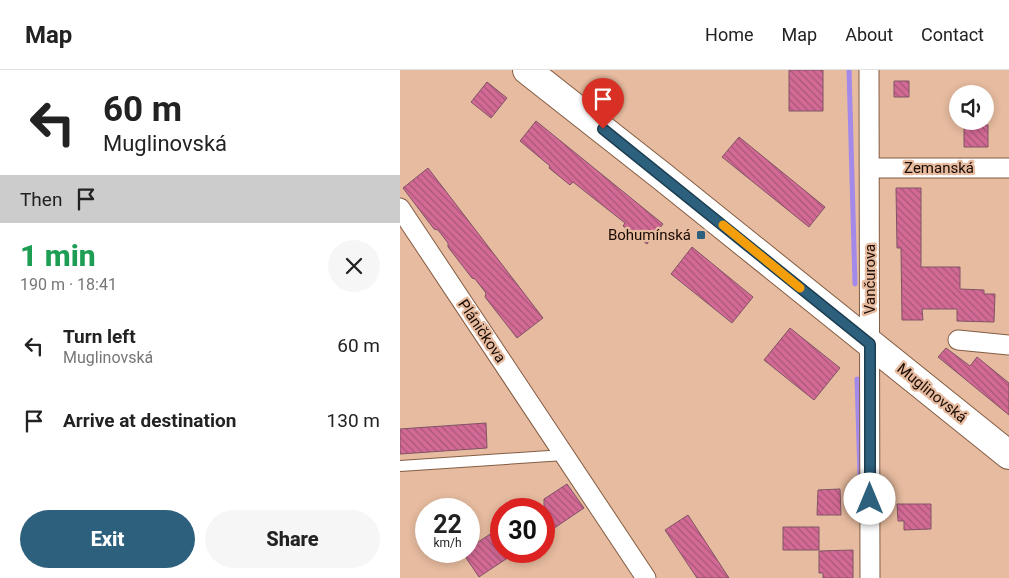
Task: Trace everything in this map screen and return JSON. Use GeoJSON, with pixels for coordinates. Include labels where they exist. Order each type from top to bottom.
{"type":"FeatureCollection","features":[{"type":"Feature","properties":{"kind":"main road","name":"Muglinovská"},"geometry":{"type":"LineString","coordinates":[[527,70],[1009,454]]}},
{"type":"Feature","properties":{"kind":"street","name":"Vančurova"},"geometry":{"type":"LineString","coordinates":[[869,70],[870,578]]}},
{"type":"Feature","properties":{"kind":"street","name":"Zemanská"},"geometry":{"type":"LineString","coordinates":[[870,168],[1009,168]]}},
{"type":"Feature","properties":{"kind":"street","name":"Pláničkova"},"geometry":{"type":"LineString","coordinates":[[400,208],[646,578]]}},
{"type":"Feature","properties":{"kind":"street"},"geometry":{"type":"LineString","coordinates":[[958,340],[1009,345]]}},
{"type":"Feature","properties":{"kind":"lane"},"geometry":{"type":"LineString","coordinates":[[400,466],[564,455]]}},
{"type":"Feature","properties":{"kind":"building"},"geometry":{"type":"Polygon","coordinates":[[[789,70],[823,70],[823,111],[789,111],[789,70]]]}},
{"type":"Feature","properties":{"kind":"building"},"geometry":{"type":"Polygon","coordinates":[[[894,81],[909,81],[909,97],[894,97],[894,81]]]}},
{"type":"Feature","properties":{"kind":"building"},"geometry":{"type":"Polygon","coordinates":[[[487,82],[507,98],[491,118],[471,102],[487,82]]]}},
{"type":"Feature","properties":{"kind":"building"},"geometry":{"type":"Polygon","coordinates":[[[536,121],[663,224],[647,244],[623,226],[625,223],[573,182],[570,185],[549,168],[550,166],[520,141],[536,121]]]}},
{"type":"Feature","properties":{"kind":"building"},"geometry":{"type":"Polygon","coordinates":[[[964,130],[988,130],[988,147],[964,147],[964,130]]]}},
{"type":"Feature","properties":{"kind":"building"},"geometry":{"type":"Polygon","coordinates":[[[739,137],[825,207],[809,227],[722,157],[739,137]]]}},
{"type":"Feature","properties":{"kind":"building"},"geometry":{"type":"Polygon","coordinates":[[[428,168],[543,318],[517,338],[485,297],[486,293],[448,247],[448,243],[438,230],[434,229],[403,188],[428,168]]]}},
{"type":"Feature","properties":{"kind":"building"},"geometry":{"type":"Polygon","coordinates":[[[896,188],[921,188],[921,267],[960,267],[960,289],[984,290],[984,294],[995,294],[994,322],[957,321],[957,309],[922,309],[923,320],[902,320],[901,248],[897,248],[896,188]]]}},
{"type":"Feature","properties":{"kind":"building"},"geometry":{"type":"Polygon","coordinates":[[[692,247],[753,297],[732,323],[671,274],[692,247]]]}},
{"type":"Feature","properties":{"kind":"building"},"geometry":{"type":"Polygon","coordinates":[[[790,328],[840,368],[814,400],[764,360],[790,328]]]}},
{"type":"Feature","properties":{"kind":"building"},"geometry":{"type":"Polygon","coordinates":[[[946,348],[970,366],[977,357],[1009,383],[1009,415],[938,357],[946,348]]]}},
{"type":"Feature","properties":{"kind":"building"},"geometry":{"type":"Polygon","coordinates":[[[486,423],[487,448],[400,454],[400,429],[486,423]]]}},
{"type":"Feature","properties":{"kind":"building"},"geometry":{"type":"Polygon","coordinates":[[[567,484],[584,508],[555,528],[555,498],[546,498],[567,484]]]}},
{"type":"Feature","properties":{"kind":"building"},"geometry":{"type":"Polygon","coordinates":[[[840,489],[841,515],[817,515],[818,490],[840,489]]]}},
{"type":"Feature","properties":{"kind":"building"},"geometry":{"type":"Polygon","coordinates":[[[897,504],[931,504],[931,529],[904,530],[904,521],[898,521],[897,504]]]}},
{"type":"Feature","properties":{"kind":"building"},"geometry":{"type":"Polygon","coordinates":[[[688,515],[729,578],[697,578],[665,530],[688,515]]]}},
{"type":"Feature","properties":{"kind":"building"},"geometry":{"type":"Polygon","coordinates":[[[783,527],[819,527],[819,550],[783,550],[783,527]]]}},
{"type":"Feature","properties":{"kind":"building"},"geometry":{"type":"Polygon","coordinates":[[[490,534],[490,563],[500,563],[479,577],[469,563],[480,563],[480,541],[490,534]]]}},
{"type":"Feature","properties":{"kind":"building"},"geometry":{"type":"Polygon","coordinates":[[[853,550],[853,578],[823,578],[823,573],[819,573],[819,551],[853,550]]]}},
{"type":"Feature","properties":{"kind":"waterway"},"geometry":{"type":"LineString","coordinates":[[849,70],[855,284]]}},
{"type":"Feature","properties":{"kind":"waterway"},"geometry":{"type":"LineString","coordinates":[[857,379],[861,506]]}},
{"type":"Feature","properties":{"kind":"slow traffic"},"geometry":{"type":"LineString","coordinates":[[723,225],[800,288]]}},
{"type":"Feature","properties":{"kind":"place","name":"Bohumínská"},"geometry":{"type":"Point","coordinates":[701,235]}},
{"type":"Feature","properties":{"kind":"route"},"geometry":{"type":"LineString","coordinates":[[603,129],[870,344],[870,499]]}}]}
